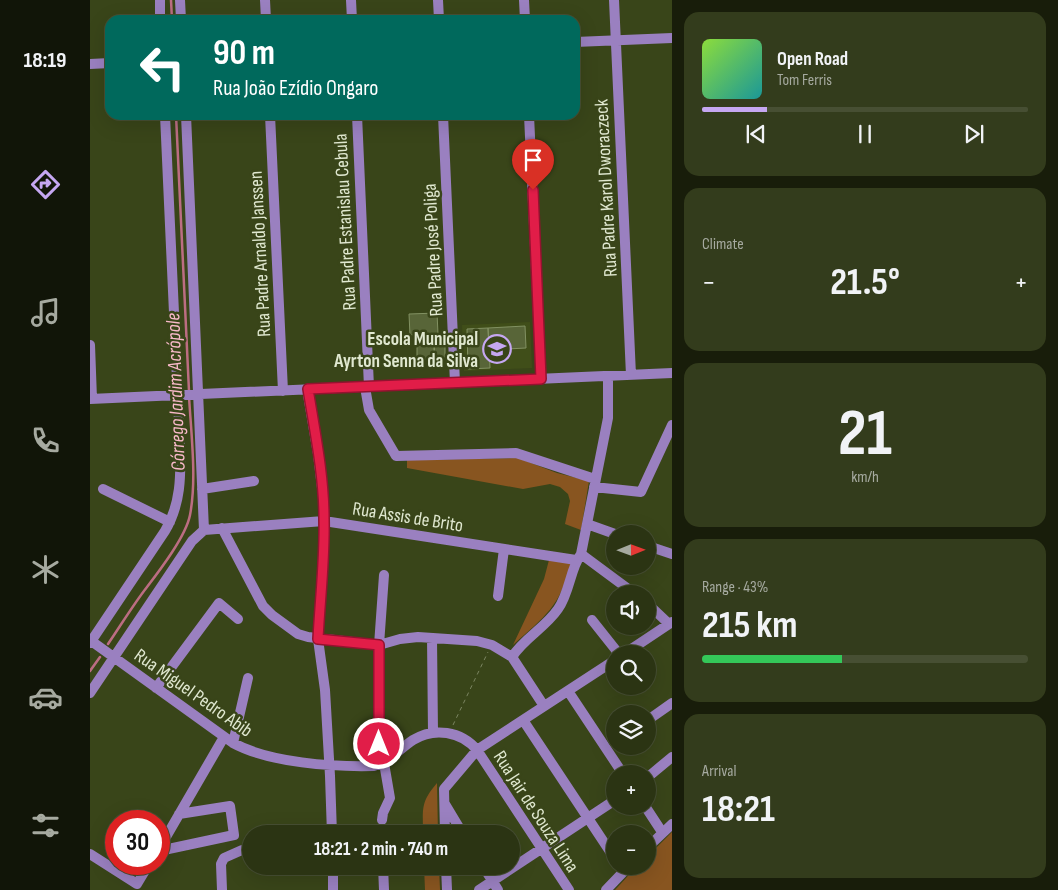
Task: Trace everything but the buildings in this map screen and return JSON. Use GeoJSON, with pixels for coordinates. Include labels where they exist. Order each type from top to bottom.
{"type":"FeatureCollection","features":[{"type":"Feature","properties":{"kind":"street"},"geometry":{"type":"LineString","coordinates":[[160,0],[160,15]]}},
{"type":"Feature","properties":{"kind":"street"},"geometry":{"type":"LineString","coordinates":[[180,0],[181,15]]}},
{"type":"Feature","properties":{"kind":"street"},"geometry":{"type":"LineString","coordinates":[[265,0],[266,15]]}},
{"type":"Feature","properties":{"kind":"street"},"geometry":{"type":"LineString","coordinates":[[351,0],[352,15]]}},
{"type":"Feature","properties":{"kind":"street"},"geometry":{"type":"LineString","coordinates":[[438,0],[439,15]]}},
{"type":"Feature","properties":{"kind":"street"},"geometry":{"type":"LineString","coordinates":[[524,0],[525,15]]}},
{"type":"Feature","properties":{"kind":"street","name":"Rua Padre Karol Dworaczeck"},"geometry":{"type":"LineString","coordinates":[[614,0],[631,375]]}},
{"type":"Feature","properties":{"kind":"street"},"geometry":{"type":"LineString","coordinates":[[580,42],[672,38]]}},
{"type":"Feature","properties":{"kind":"street"},"geometry":{"type":"LineString","coordinates":[[90,64],[105,63]]}},
{"type":"Feature","properties":{"kind":"street"},"geometry":{"type":"LineString","coordinates":[[90,641],[170,522],[177,504],[180,478],[165,120]]}},
{"type":"Feature","properties":{"kind":"street"},"geometry":{"type":"LineString","coordinates":[[90,693],[192,541],[204,530],[186,120]]}},
{"type":"Feature","properties":{"kind":"street","name":"Rua Padre Arnaldo Janssen"},"geometry":{"type":"LineString","coordinates":[[270,120],[283,390]]}},
{"type":"Feature","properties":{"kind":"street","name":"Rua Padre Estanislau Cebula"},"geometry":{"type":"LineString","coordinates":[[356,120],[369,410],[396,456],[516,452],[594,483]]}},
{"type":"Feature","properties":{"kind":"street","name":"Rua Padre José Poliga"},"geometry":{"type":"LineString","coordinates":[[443,120],[455,383]]}},
{"type":"Feature","properties":{"kind":"street"},"geometry":{"type":"LineString","coordinates":[[529,120],[541,379]]}},
{"type":"Feature","properties":{"kind":"street"},"geometry":{"type":"LineString","coordinates":[[90,345],[91,399],[672,373]]}},
{"type":"Feature","properties":{"kind":"street"},"geometry":{"type":"LineString","coordinates":[[512,658],[521,644],[558,610],[567,594],[587,524],[608,418],[608,376]]}},
{"type":"Feature","properties":{"kind":"street"},"geometry":{"type":"LineString","coordinates":[[308,389],[319,460],[324,521],[318,639],[324,681],[332,825]]}},
{"type":"Feature","properties":{"kind":"street"},"geometry":{"type":"LineString","coordinates":[[594,483],[641,492],[672,425]]}},
{"type":"Feature","properties":{"kind":"street"},"geometry":{"type":"LineString","coordinates":[[202,489],[254,481]]}},
{"type":"Feature","properties":{"kind":"street"},"geometry":{"type":"LineString","coordinates":[[103,489],[170,522]]}},
{"type":"Feature","properties":{"kind":"street","name":"Rua Assis de Brito"},"geometry":{"type":"LineString","coordinates":[[204,530],[324,521],[504,549],[579,557],[621,585]]}},
{"type":"Feature","properties":{"kind":"street"},"geometry":{"type":"LineString","coordinates":[[587,524],[606,531]]}},
{"type":"Feature","properties":{"kind":"street"},"geometry":{"type":"LineString","coordinates":[[222,528],[267,611],[298,634],[318,639],[379,645],[409,638],[477,641],[492,645],[512,658],[544,706]]}},
{"type":"Feature","properties":{"kind":"street"},"geometry":{"type":"LineString","coordinates":[[498,596],[504,549]]}},
{"type":"Feature","properties":{"kind":"street"},"geometry":{"type":"LineString","coordinates":[[656,549],[672,554]]}},
{"type":"Feature","properties":{"kind":"street"},"geometry":{"type":"LineString","coordinates":[[382,820],[383,812],[390,798],[382,764],[379,645],[384,575]]}},
{"type":"Feature","properties":{"kind":"street"},"geometry":{"type":"LineString","coordinates":[[156,688],[219,603],[238,619]]}},
{"type":"Feature","properties":{"kind":"street"},"geometry":{"type":"LineString","coordinates":[[637,645],[670,623],[656,611]]}},
{"type":"Feature","properties":{"kind":"street"},"geometry":{"type":"LineString","coordinates":[[592,620],[612,645]]}},
{"type":"Feature","properties":{"kind":"street"},"geometry":{"type":"LineString","coordinates":[[432,638],[433,733]]}},
{"type":"Feature","properties":{"kind":"street","name":"Rua Miguel Pedro Abib"},"geometry":{"type":"LineString","coordinates":[[90,641],[224,737],[250,752],[296,761],[367,766],[382,764]]}},
{"type":"Feature","properties":{"kind":"street"},"geometry":{"type":"LineString","coordinates":[[445,825],[444,789],[477,750],[606,666]]}},
{"type":"Feature","properties":{"kind":"street"},"geometry":{"type":"LineString","coordinates":[[233,743],[248,678]]}},
{"type":"Feature","properties":{"kind":"street"},"geometry":{"type":"LineString","coordinates":[[568,690],[606,739]]}},
{"type":"Feature","properties":{"kind":"street"},"geometry":{"type":"LineString","coordinates":[[656,714],[672,703]]}},
{"type":"Feature","properties":{"kind":"street"},"geometry":{"type":"LineString","coordinates":[[523,720],[606,845]]}},
{"type":"Feature","properties":{"kind":"street"},"geometry":{"type":"LineString","coordinates":[[382,764],[415,739],[433,733],[449,733],[466,740],[477,750]]}},
{"type":"Feature","properties":{"kind":"street"},"geometry":{"type":"LineString","coordinates":[[170,830],[224,737]]}},
{"type":"Feature","properties":{"kind":"street","name":"Rua Jair de Souza Lima"},"geometry":{"type":"LineString","coordinates":[[477,750],[569,890]]}},
{"type":"Feature","properties":{"kind":"street"},"geometry":{"type":"LineString","coordinates":[[656,770],[672,757]]}},
{"type":"Feature","properties":{"kind":"street"},"geometry":{"type":"LineString","coordinates":[[444,803],[457,825]]}},
{"type":"Feature","properties":{"kind":"street"},"geometry":{"type":"LineString","coordinates":[[170,848],[234,835],[230,806],[179,814]]}},
{"type":"Feature","properties":{"kind":"street"},"geometry":{"type":"LineString","coordinates":[[479,890],[495,886],[542,849],[606,806]]}},
{"type":"Feature","properties":{"kind":"street"},"geometry":{"type":"LineString","coordinates":[[651,815],[662,832]]}},
{"type":"Feature","properties":{"kind":"street"},"geometry":{"type":"LineString","coordinates":[[656,838],[672,824]]}},
{"type":"Feature","properties":{"kind":"street"},"geometry":{"type":"LineString","coordinates":[[222,890],[221,864],[224,858],[242,850]]}},
{"type":"Feature","properties":{"kind":"street"},"geometry":{"type":"LineString","coordinates":[[90,854],[105,864]]}},
{"type":"Feature","properties":{"kind":"street"},"geometry":{"type":"LineString","coordinates":[[123,875],[137,884],[142,875]]}},
{"type":"Feature","properties":{"kind":"street"},"geometry":{"type":"LineString","coordinates":[[332,875],[333,890]]}},
{"type":"Feature","properties":{"kind":"street"},"geometry":{"type":"LineString","coordinates":[[383,875],[384,890]]}},
{"type":"Feature","properties":{"kind":"street"},"geometry":{"type":"LineString","coordinates":[[446,875],[447,890]]}},
{"type":"Feature","properties":{"kind":"street"},"geometry":{"type":"LineString","coordinates":[[488,875],[495,886]]}},
{"type":"Feature","properties":{"kind":"street"},"geometry":{"type":"LineString","coordinates":[[606,890],[618,875]]}},
{"type":"Feature","properties":{"kind":"path"},"geometry":{"type":"LineString","coordinates":[[449,733],[492,645]]}},
{"type":"Feature","properties":{"kind":"shaded area","name":"Escola Municipal Ayrton Senna da Silva"},"geometry":{"type":"Polygon","coordinates":[[[530,322],[532,368],[464,371],[462,325],[530,322]]]}},
{"type":"Feature","properties":{"kind":"shaded area"},"geometry":{"type":"Polygon","coordinates":[[[518,458],[557,473],[589,481],[581,530],[565,524],[570,501],[568,494],[560,487],[550,484],[523,489],[407,468],[407,460],[518,458]]]}},
{"type":"Feature","properties":{"kind":"shaded area"},"geometry":{"type":"Polygon","coordinates":[[[549,560],[571,563],[562,590],[543,618],[513,645],[544,579],[549,560]]]}},
{"type":"Feature","properties":{"kind":"shaded area"},"geometry":{"type":"Polygon","coordinates":[[[437,783],[438,825],[423,825],[425,801],[437,783]]]}},
{"type":"Feature","properties":{"kind":"shaded area"},"geometry":{"type":"Polygon","coordinates":[[[672,832],[672,890],[615,890],[629,875],[656,875],[656,848],[672,832]]]}},
{"type":"Feature","properties":{"kind":"shaded area"},"geometry":{"type":"Polygon","coordinates":[[[424,875],[439,875],[440,890],[425,890],[424,875]]]}},
{"type":"Feature","properties":{"kind":"waterway","name":"Córrego Jardim Acrópole"},"geometry":{"type":"LineString","coordinates":[[171,0],[172,15]]}},
{"type":"Feature","properties":{"kind":"waterway","name":"Córrego Jardim Acrópole"},"geometry":{"type":"LineString","coordinates":[[176,120],[189,391]]}},
{"type":"Feature","properties":{"kind":"waterway","name":"Córrego Jardim Acrópole"},"geometry":{"type":"LineString","coordinates":[[108,644],[159,572],[188,523],[193,486],[189,396]]}},
{"type":"Feature","properties":{"kind":"waterway","name":"Córrego Jardim Acrópole"},"geometry":{"type":"LineString","coordinates":[[90,671],[100,657]]}},
{"type":"Feature","properties":{"kind":"place","name":"Escola Municipal Ayrton Senna da Silva"},"geometry":{"type":"Point","coordinates":[497,349]}},
{"type":"Feature","properties":{"kind":"route"},"geometry":{"type":"LineString","coordinates":[[379,744],[379,645],[318,639],[324,543],[324,505],[308,389],[541,379],[533,190]]}}]}
